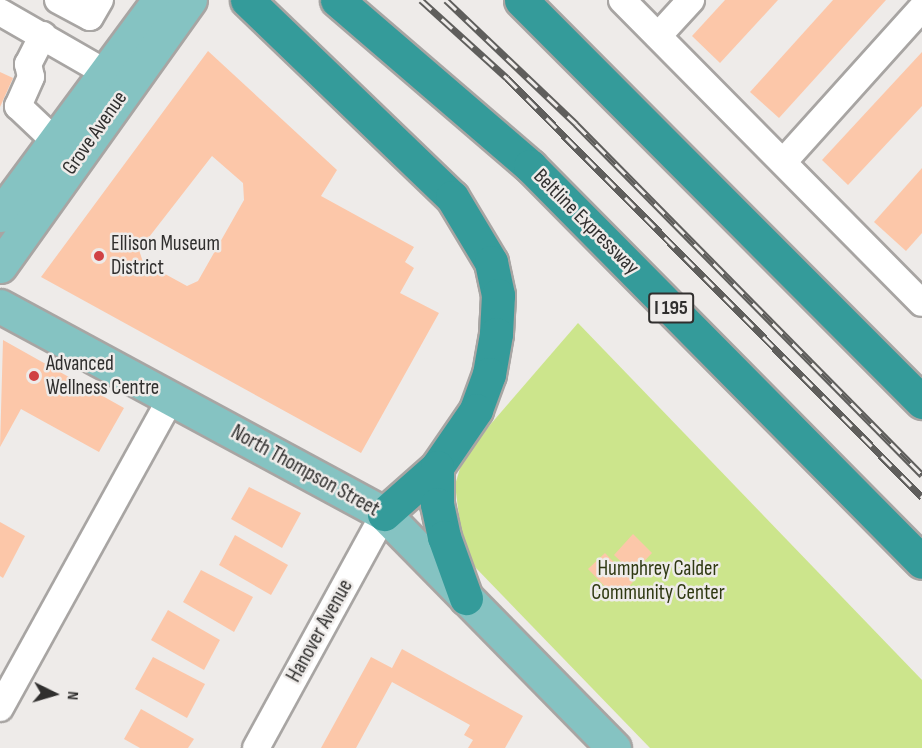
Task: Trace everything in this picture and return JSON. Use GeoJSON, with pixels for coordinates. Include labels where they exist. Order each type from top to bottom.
{"type":"FeatureCollection","features":[{"type":"Feature","properties":{"kind":"highway"},"geometry":{"type":"LineString","coordinates":[[247,0],[452,197],[491,262],[498,295],[489,374],[476,410],[437,467],[384,513]]}},
{"type":"Feature","properties":{"kind":"highway","name":"Beltline Expressway"},"geometry":{"type":"LineString","coordinates":[[337,0],[530,166],[922,562]]}},
{"type":"Feature","properties":{"kind":"highway"},"geometry":{"type":"LineString","coordinates":[[521,0],[922,402]]}},
{"type":"Feature","properties":{"kind":"highway"},"geometry":{"type":"LineString","coordinates":[[437,467],[437,504],[444,537],[466,598]]}},
{"type":"Feature","properties":{"kind":"main road","name":"Grove Avenue"},"geometry":{"type":"LineString","coordinates":[[0,266],[117,80],[170,6]]}},
{"type":"Feature","properties":{"kind":"main road","name":"Grove Avenue"},"geometry":{"type":"LineString","coordinates":[[0,215],[56,142],[117,80]]}},
{"type":"Feature","properties":{"kind":"main road","name":"North Thompson Street"},"geometry":{"type":"LineString","coordinates":[[0,306],[384,513],[614,748]]}},
{"type":"Feature","properties":{"kind":"street"},"geometry":{"type":"LineString","coordinates":[[58,0],[90,17],[100,0]]}},
{"type":"Feature","properties":{"kind":"street"},"geometry":{"type":"LineString","coordinates":[[622,0],[919,292]]}},
{"type":"Feature","properties":{"kind":"street"},"geometry":{"type":"LineString","coordinates":[[658,36],[691,0]]}},
{"type":"Feature","properties":{"kind":"street"},"geometry":{"type":"LineString","coordinates":[[784,160],[922,8]]}},
{"type":"Feature","properties":{"kind":"street"},"geometry":{"type":"LineString","coordinates":[[0,12],[117,80]]}},
{"type":"Feature","properties":{"kind":"street"},"geometry":{"type":"LineString","coordinates":[[43,35],[28,64],[31,77],[18,106],[56,142]]}},
{"type":"Feature","properties":{"kind":"street"},"geometry":{"type":"LineString","coordinates":[[0,708],[171,398]]}},
{"type":"Feature","properties":{"kind":"street","name":"Hanover Avenue"},"geometry":{"type":"LineString","coordinates":[[256,748],[384,513]]}},
{"type":"Feature","properties":{"kind":"green space","name":"Humphrey Calder Community Center"},"geometry":{"type":"Polygon","coordinates":[[[578,323],[922,680],[922,748],[650,748],[474,566],[461,531],[455,485],[464,455],[578,323]]]}},
{"type":"Feature","properties":{"kind":"building"},"geometry":{"type":"Polygon","coordinates":[[[725,0],[778,0],[720,63],[692,36],[725,0]]]}},
{"type":"Feature","properties":{"kind":"building"},"geometry":{"type":"Polygon","coordinates":[[[833,0],[886,0],[779,118],[750,92],[833,0]]]}},
{"type":"Feature","properties":{"kind":"building","name":"Ellison Museum District"},"geometry":{"type":"Polygon","coordinates":[[[208,51],[337,170],[321,196],[414,247],[405,262],[414,268],[400,293],[439,313],[361,453],[41,277],[208,51]],[[212,156],[139,250],[143,262],[187,286],[198,281],[244,200],[243,183],[212,156]]]}},
{"type":"Feature","properties":{"kind":"building"},"geometry":{"type":"Polygon","coordinates":[[[922,52],[922,106],[848,185],[822,160],[922,52]]]}},
{"type":"Feature","properties":{"kind":"building"},"geometry":{"type":"Polygon","coordinates":[[[0,72],[13,78],[0,107],[0,72]]]}},
{"type":"Feature","properties":{"kind":"building"},"geometry":{"type":"Polygon","coordinates":[[[922,168],[922,233],[906,251],[874,222],[922,168]]]}},
{"type":"Feature","properties":{"kind":"building","name":"Advanced Wellness Centre"},"geometry":{"type":"Polygon","coordinates":[[[3,340],[124,408],[99,452],[21,409],[0,447],[3,340]]]}},
{"type":"Feature","properties":{"kind":"building"},"geometry":{"type":"Polygon","coordinates":[[[249,487],[301,513],[282,548],[231,519],[249,487]]]}},
{"type":"Feature","properties":{"kind":"building"},"geometry":{"type":"Polygon","coordinates":[[[0,522],[25,536],[3,578],[0,576],[0,522]]]}},
{"type":"Feature","properties":{"kind":"building"},"geometry":{"type":"Polygon","coordinates":[[[633,534],[652,553],[633,573],[614,555],[633,534]]]}},
{"type":"Feature","properties":{"kind":"building"},"geometry":{"type":"Polygon","coordinates":[[[235,535],[288,565],[271,595],[219,565],[235,535]]]}},
{"type":"Feature","properties":{"kind":"building"},"geometry":{"type":"Polygon","coordinates":[[[605,553],[633,582],[617,599],[588,569],[605,553]]]}},
{"type":"Feature","properties":{"kind":"building"},"geometry":{"type":"Polygon","coordinates":[[[201,570],[253,597],[234,632],[183,602],[201,570]]]}},
{"type":"Feature","properties":{"kind":"building"},"geometry":{"type":"Polygon","coordinates":[[[168,610],[220,640],[204,670],[151,640],[168,610]]]}},
{"type":"Feature","properties":{"kind":"building"},"geometry":{"type":"Polygon","coordinates":[[[402,649],[523,716],[505,748],[468,748],[473,740],[464,735],[470,725],[392,682],[356,748],[321,748],[371,657],[392,668],[402,649]]]}},
{"type":"Feature","properties":{"kind":"building"},"geometry":{"type":"Polygon","coordinates":[[[153,657],[205,684],[187,718],[135,689],[153,657]]]}},
{"type":"Feature","properties":{"kind":"building"},"geometry":{"type":"Polygon","coordinates":[[[141,709],[194,739],[188,748],[140,748],[124,739],[141,709]]]}},
{"type":"Feature","properties":{"kind":"railway"},"geometry":{"type":"LineString","coordinates":[[421,0],[507,78],[922,497]]}},
{"type":"Feature","properties":{"kind":"railway"},"geometry":{"type":"LineString","coordinates":[[446,0],[576,124],[922,475]]}},
{"type":"Feature","properties":{"kind":"place","name":"Ellison Museum District"},"geometry":{"type":"Point","coordinates":[99,256]}},
{"type":"Feature","properties":{"kind":"place","name":"Advanced Wellness Centre"},"geometry":{"type":"Point","coordinates":[34,376]}}]}
